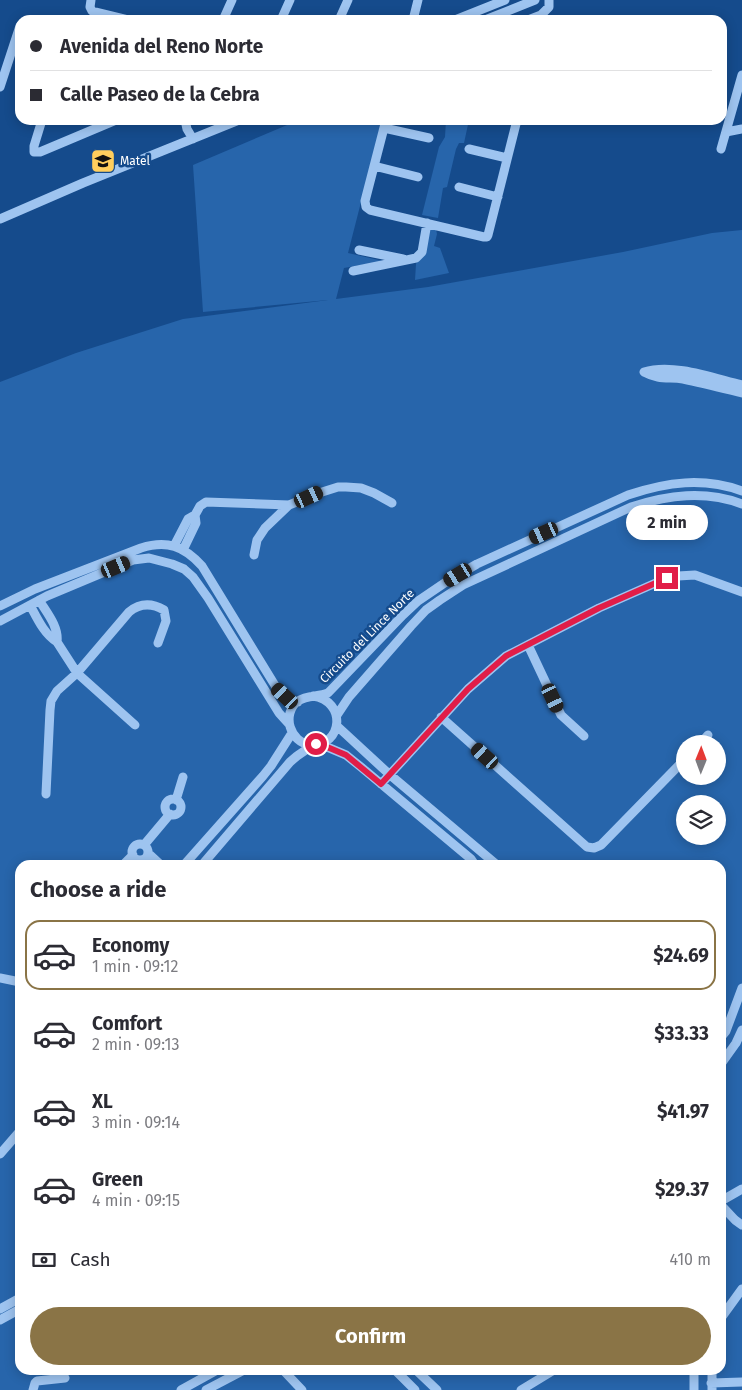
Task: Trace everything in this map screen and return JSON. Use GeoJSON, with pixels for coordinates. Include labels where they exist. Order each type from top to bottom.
{"type":"FeatureCollection","features":[{"type":"Feature","properties":{"kind":"street"},"geometry":{"type":"LineString","coordinates":[[283,15],[290,0]]}},
{"type":"Feature","properties":{"kind":"street"},"geometry":{"type":"LineString","coordinates":[[341,15],[348,0]]}},
{"type":"Feature","properties":{"kind":"street"},"geometry":{"type":"LineString","coordinates":[[414,15],[417,0]]}},
{"type":"Feature","properties":{"kind":"street"},"geometry":{"type":"LineString","coordinates":[[468,15],[505,0]]}},
{"type":"Feature","properties":{"kind":"street"},"geometry":{"type":"LineString","coordinates":[[498,15],[535,0]]}},
{"type":"Feature","properties":{"kind":"street"},"geometry":{"type":"LineString","coordinates":[[541,15],[549,7],[549,0]]}},
{"type":"Feature","properties":{"kind":"street"},"geometry":{"type":"LineString","coordinates":[[225,15],[229,1]]}},
{"type":"Feature","properties":{"kind":"street"},"geometry":{"type":"LineString","coordinates":[[91,4],[92,11],[109,15]]}},
{"type":"Feature","properties":{"kind":"street"},"geometry":{"type":"LineString","coordinates":[[0,87],[15,44]]}},
{"type":"Feature","properties":{"kind":"street"},"geometry":{"type":"LineString","coordinates":[[722,149],[742,75]]}},
{"type":"Feature","properties":{"kind":"street"},"geometry":{"type":"LineString","coordinates":[[40,125],[34,152],[40,152],[104,125]]}},
{"type":"Feature","properties":{"kind":"street"},"geometry":{"type":"LineString","coordinates":[[186,125],[193,139]]}},
{"type":"Feature","properties":{"kind":"street"},"geometry":{"type":"LineString","coordinates":[[0,219],[227,125]]}},
{"type":"Feature","properties":{"kind":"street"},"geometry":{"type":"LineString","coordinates":[[385,125],[365,201],[366,207],[370,210],[487,237],[516,125]]}},
{"type":"Feature","properties":{"kind":"street"},"geometry":{"type":"LineString","coordinates":[[388,125],[429,138]]}},
{"type":"Feature","properties":{"kind":"street"},"geometry":{"type":"LineString","coordinates":[[726,132],[742,129]]}},
{"type":"Feature","properties":{"kind":"street"},"geometry":{"type":"LineString","coordinates":[[469,149],[507,158]]}},
{"type":"Feature","properties":{"kind":"street"},"geometry":{"type":"LineString","coordinates":[[374,166],[418,177]]}},
{"type":"Feature","properties":{"kind":"street"},"geometry":{"type":"LineString","coordinates":[[459,187],[498,198]]}},
{"type":"Feature","properties":{"kind":"street"},"geometry":{"type":"LineString","coordinates":[[352,271],[416,258],[422,252],[427,223]]}},
{"type":"Feature","properties":{"kind":"street"},"geometry":{"type":"LineString","coordinates":[[359,250],[409,260]]}},
{"type":"Feature","properties":{"kind":"street"},"geometry":{"type":"LineString","coordinates":[[742,385],[681,370],[654,369],[644,372],[654,378],[680,379],[742,394]]}},
{"type":"Feature","properties":{"kind":"street","name":"Circuito del Lince Norte"},"geometry":{"type":"LineString","coordinates":[[313,696],[323,695],[331,691],[403,615],[418,602],[446,582],[477,564],[628,495],[651,487],[679,483],[708,483],[742,491]]}},
{"type":"Feature","properties":{"kind":"street"},"geometry":{"type":"LineString","coordinates":[[179,548],[196,523],[195,515],[200,506],[208,502],[289,505],[328,490],[346,487],[361,488],[392,502]]}},
{"type":"Feature","properties":{"kind":"street","name":"Circuito del Lince Norte"},"geometry":{"type":"LineString","coordinates":[[337,715],[349,697],[426,610],[464,585],[631,507],[654,500],[677,496],[697,496],[718,498],[742,504]]}},
{"type":"Feature","properties":{"kind":"street"},"geometry":{"type":"LineString","coordinates":[[262,504],[273,521]]}},
{"type":"Feature","properties":{"kind":"street"},"geometry":{"type":"LineString","coordinates":[[254,556],[257,540],[261,534],[289,505]]}},
{"type":"Feature","properties":{"kind":"street"},"geometry":{"type":"LineString","coordinates":[[0,606],[36,589],[153,544],[165,544],[179,548],[195,558],[202,566],[276,687],[293,702],[298,702]]}},
{"type":"Feature","properties":{"kind":"street"},"geometry":{"type":"LineString","coordinates":[[0,621],[39,600],[133,560],[150,558],[184,569],[193,577],[208,598],[279,713],[299,740],[346,755],[471,860]]}},
{"type":"Feature","properties":{"kind":"street"},"geometry":{"type":"LineString","coordinates":[[381,784],[468,689],[511,653],[599,608],[672,577],[701,576],[742,592]]}},
{"type":"Feature","properties":{"kind":"street"},"geometry":{"type":"LineString","coordinates":[[39,600],[56,629],[57,642]]}},
{"type":"Feature","properties":{"kind":"street"},"geometry":{"type":"LineString","coordinates":[[30,605],[47,634],[57,642],[77,673],[135,725]]}},
{"type":"Feature","properties":{"kind":"street"},"geometry":{"type":"LineString","coordinates":[[46,794],[50,710],[51,701],[57,691],[77,673],[129,612],[137,606],[149,605],[164,610],[166,621],[158,643]]}},
{"type":"Feature","properties":{"kind":"street"},"geometry":{"type":"LineString","coordinates":[[528,645],[561,715],[584,736]]}},
{"type":"Feature","properties":{"kind":"street"},"geometry":{"type":"LineString","coordinates":[[188,860],[271,766],[290,728],[290,712],[298,702],[313,696],[326,700],[331,704],[337,715],[337,726],[333,734],[328,740],[316,744],[296,756],[206,860]]}},
{"type":"Feature","properties":{"kind":"street"},"geometry":{"type":"LineString","coordinates":[[441,717],[587,847],[594,848],[601,845],[676,768]]}},
{"type":"Feature","properties":{"kind":"street"},"geometry":{"type":"LineString","coordinates":[[337,726],[389,774],[491,860]]}},
{"type":"Feature","properties":{"kind":"street"},"geometry":{"type":"LineString","coordinates":[[145,856],[139,844],[132,850],[137,860],[145,856],[170,814],[176,814],[180,809],[179,802],[176,800],[184,777]]}},
{"type":"Feature","properties":{"kind":"street"},"geometry":{"type":"LineString","coordinates":[[460,850],[468,841]]}},
{"type":"Feature","properties":{"kind":"street"},"geometry":{"type":"LineString","coordinates":[[128,860],[133,855]]}},
{"type":"Feature","properties":{"kind":"street"},"geometry":{"type":"LineString","coordinates":[[0,978],[15,981]]}},
{"type":"Feature","properties":{"kind":"street"},"geometry":{"type":"LineString","coordinates":[[726,1031],[742,988]]}},
{"type":"Feature","properties":{"kind":"street"},"geometry":{"type":"LineString","coordinates":[[726,1059],[739,1045],[742,1030]]}},
{"type":"Feature","properties":{"kind":"street"},"geometry":{"type":"LineString","coordinates":[[0,1154],[15,1137]]}},
{"type":"Feature","properties":{"kind":"street"},"geometry":{"type":"LineString","coordinates":[[726,1198],[742,1189]]}},
{"type":"Feature","properties":{"kind":"street"},"geometry":{"type":"LineString","coordinates":[[726,1210],[742,1225]]}},
{"type":"Feature","properties":{"kind":"street"},"geometry":{"type":"LineString","coordinates":[[726,1311],[742,1289]]}},
{"type":"Feature","properties":{"kind":"street"},"geometry":{"type":"LineString","coordinates":[[1,1314],[15,1302]]}},
{"type":"Feature","properties":{"kind":"street"},"geometry":{"type":"LineString","coordinates":[[1,1314],[15,1310]]}},
{"type":"Feature","properties":{"kind":"street"},"geometry":{"type":"LineString","coordinates":[[181,1390],[208,1375]]}},
{"type":"Feature","properties":{"kind":"street"},"geometry":{"type":"LineString","coordinates":[[206,1390],[234,1375]]}},
{"type":"Feature","properties":{"kind":"street"},"geometry":{"type":"LineString","coordinates":[[288,1375],[302,1390]]}},
{"type":"Feature","properties":{"kind":"street"},"geometry":{"type":"LineString","coordinates":[[400,1375],[415,1390]]}},
{"type":"Feature","properties":{"kind":"street"},"geometry":{"type":"LineString","coordinates":[[421,1375],[436,1390]]}},
{"type":"Feature","properties":{"kind":"street"},"geometry":{"type":"LineString","coordinates":[[521,1390],[546,1375]]}},
{"type":"Feature","properties":{"kind":"street"},"geometry":{"type":"LineString","coordinates":[[694,1375],[694,1390]]}},
{"type":"Feature","properties":{"kind":"street"},"geometry":{"type":"LineString","coordinates":[[33,1390],[35,1383],[38,1381],[65,1378]]}},
{"type":"Feature","properties":{"kind":"street"},"geometry":{"type":"LineString","coordinates":[[712,1387],[742,1382]]}},
{"type":"Feature","properties":{"kind":"shaded area"},"geometry":{"type":"Polygon","coordinates":[[[287,125],[381,125],[348,253],[383,261],[344,268],[336,299],[428,287],[623,252],[712,233],[742,230],[742,1390],[0,1390],[0,382],[76,353],[183,319],[328,300],[203,312],[193,165],[287,125]]]}},
{"type":"Feature","properties":{"kind":"shaded area"},"geometry":{"type":"Polygon","coordinates":[[[446,125],[468,125],[464,143],[459,143],[456,149],[447,187],[443,188],[438,218],[422,215],[439,147],[445,137],[446,125]]]}},
{"type":"Feature","properties":{"kind":"shaded area"},"geometry":{"type":"Polygon","coordinates":[[[430,224],[435,225],[437,234],[434,246],[440,248],[449,273],[415,280],[416,264],[430,224]]]}},
{"type":"Feature","properties":{"kind":"place","name":"Matel"},"geometry":{"type":"Point","coordinates":[103,161]}},
{"type":"Feature","properties":{"kind":"route"},"geometry":{"type":"LineString","coordinates":[[316,744],[346,755],[381,784],[468,689],[506,656],[599,608],[667,578]]}}]}
